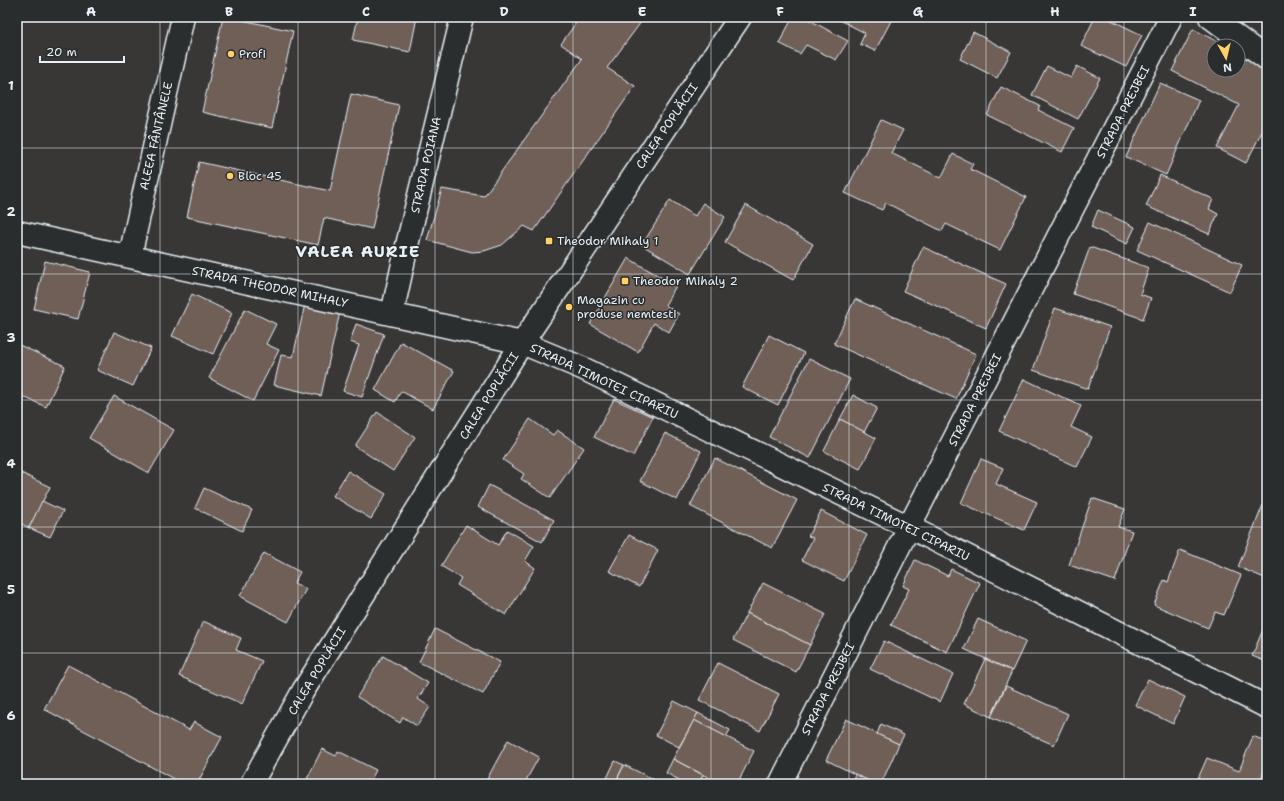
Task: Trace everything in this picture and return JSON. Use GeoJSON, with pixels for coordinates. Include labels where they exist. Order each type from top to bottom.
{"type":"FeatureCollection","features":[{"type":"Feature","properties":{"kind":"street","name":"ALEEA FÂNTÂNELE"},"geometry":{"type":"LineString","coordinates":[[130,256],[183,17]]}},
{"type":"Feature","properties":{"kind":"street","name":"STRADA POIANA"},"geometry":{"type":"LineString","coordinates":[[392,314],[462,17]]}},
{"type":"Feature","properties":{"kind":"street","name":"CALEA POPLĂCII"},"geometry":{"type":"LineString","coordinates":[[251,784],[303,690],[522,343],[740,17]]}},
{"type":"Feature","properties":{"kind":"street","name":"STRADA PREJBEI"},"geometry":{"type":"LineString","coordinates":[[780,784],[909,527],[1172,17]]}},
{"type":"Feature","properties":{"kind":"street"},"geometry":{"type":"LineString","coordinates":[[1210,17],[1267,59]]}},
{"type":"Feature","properties":{"kind":"street","name":"STRADA THEODOR MIHALY"},"geometry":{"type":"LineString","coordinates":[[17,232],[522,343]]}},
{"type":"Feature","properties":{"kind":"street","name":"STRADA TIMOTEI CIPARIU"},"geometry":{"type":"LineString","coordinates":[[522,343],[582,368],[909,527],[1267,708]]}},
{"type":"Feature","properties":{"kind":"building"},"geometry":{"type":"Polygon","coordinates":[[[223,17],[293,31],[272,128],[202,112],[223,17]]]}},
{"type":"Feature","properties":{"kind":"building"},"geometry":{"type":"Polygon","coordinates":[[[358,17],[417,17],[410,52],[353,40],[358,17]]]}},
{"type":"Feature","properties":{"kind":"building"},"geometry":{"type":"Polygon","coordinates":[[[580,17],[644,18],[607,68],[635,86],[534,231],[524,226],[502,245],[484,251],[472,252],[427,240],[442,189],[484,196],[582,59],[561,44],[580,17]]]}},
{"type":"Feature","properties":{"kind":"building"},"geometry":{"type":"Polygon","coordinates":[[[793,17],[804,17],[848,41],[836,60],[806,45],[800,54],[779,43],[793,17]]]}},
{"type":"Feature","properties":{"kind":"building"},"geometry":{"type":"Polygon","coordinates":[[[834,17],[893,17],[875,51],[860,44],[865,33],[834,17]]]}},
{"type":"Feature","properties":{"kind":"building"},"geometry":{"type":"Polygon","coordinates":[[[1095,17],[1105,17],[1142,35],[1126,67],[1081,46],[1095,17]]]}},
{"type":"Feature","properties":{"kind":"building"},"geometry":{"type":"Polygon","coordinates":[[[1193,29],[1210,38],[1206,38],[1206,78],[1246,78],[1246,56],[1267,67],[1267,122],[1246,163],[1217,148],[1239,105],[1172,71],[1193,29]]]}},
{"type":"Feature","properties":{"kind":"building"},"geometry":{"type":"Polygon","coordinates":[[[973,32],[1011,52],[997,78],[960,59],[973,32]]]}},
{"type":"Feature","properties":{"kind":"building"},"geometry":{"type":"Polygon","coordinates":[[[1047,66],[1071,78],[1077,66],[1100,78],[1078,119],[1032,95],[1047,66]]]}},
{"type":"Feature","properties":{"kind":"building"},"geometry":{"type":"Polygon","coordinates":[[[1160,83],[1199,100],[1166,175],[1126,157],[1160,83]]]}},
{"type":"Feature","properties":{"kind":"building"},"geometry":{"type":"Polygon","coordinates":[[[1001,87],[1040,106],[1038,110],[1074,128],[1062,152],[987,115],[1001,87]]]}},
{"type":"Feature","properties":{"kind":"building","name":"Bloc 45"},"geometry":{"type":"Polygon","coordinates":[[[351,94],[399,105],[372,229],[324,218],[318,245],[187,217],[199,162],[330,191],[351,94]]]}},
{"type":"Feature","properties":{"kind":"building"},"geometry":{"type":"Polygon","coordinates":[[[881,120],[903,130],[891,153],[941,178],[953,154],[973,164],[970,169],[1026,197],[1000,250],[946,224],[942,231],[886,203],[882,210],[845,193],[881,120]]]}},
{"type":"Feature","properties":{"kind":"building"},"geometry":{"type":"Polygon","coordinates":[[[1160,175],[1213,199],[1209,209],[1218,214],[1209,234],[1146,206],[1160,175]]]}},
{"type":"Feature","properties":{"kind":"building"},"geometry":{"type":"Polygon","coordinates":[[[670,200],[695,216],[703,203],[725,217],[690,274],[642,245],[670,200]]]}},
{"type":"Feature","properties":{"kind":"building"},"geometry":{"type":"Polygon","coordinates":[[[746,205],[813,244],[793,280],[725,242],[746,205]]]}},
{"type":"Feature","properties":{"kind":"building"},"geometry":{"type":"Polygon","coordinates":[[[1098,210],[1135,227],[1127,244],[1091,227],[1098,210]]]}},
{"type":"Feature","properties":{"kind":"building"},"geometry":{"type":"Polygon","coordinates":[[[1150,222],[1242,265],[1230,292],[1137,250],[1150,222]]]}},
{"type":"Feature","properties":{"kind":"building"},"geometry":{"type":"Polygon","coordinates":[[[923,247],[1006,284],[986,328],[903,291],[923,247]]]}},
{"type":"Feature","properties":{"kind":"building"},"geometry":{"type":"Polygon","coordinates":[[[1090,247],[1149,268],[1140,294],[1151,298],[1143,319],[1073,294],[1090,247]]]}},
{"type":"Feature","properties":{"kind":"building"},"geometry":{"type":"Polygon","coordinates":[[[628,258],[676,286],[665,305],[679,314],[669,332],[654,323],[638,352],[590,324],[628,258]]]}},
{"type":"Feature","properties":{"kind":"building"},"geometry":{"type":"Polygon","coordinates":[[[45,261],[90,272],[78,319],[34,309],[45,261]]]}},
{"type":"Feature","properties":{"kind":"building"},"geometry":{"type":"Polygon","coordinates":[[[192,294],[232,313],[213,354],[172,336],[192,294]]]}},
{"type":"Feature","properties":{"kind":"building"},"geometry":{"type":"Polygon","coordinates":[[[855,299],[976,354],[956,399],[834,344],[855,299]]]}},
{"type":"Feature","properties":{"kind":"building"},"geometry":{"type":"Polygon","coordinates":[[[305,304],[340,312],[321,396],[274,385],[281,355],[293,357],[305,304]]]}},
{"type":"Feature","properties":{"kind":"building"},"geometry":{"type":"Polygon","coordinates":[[[1055,308],[1110,327],[1088,389],[1033,370],[1055,308]]]}},
{"type":"Feature","properties":{"kind":"building"},"geometry":{"type":"Polygon","coordinates":[[[245,309],[276,324],[266,344],[279,350],[253,401],[209,378],[245,309]]]}},
{"type":"Feature","properties":{"kind":"building"},"geometry":{"type":"Polygon","coordinates":[[[356,324],[384,334],[362,397],[343,391],[359,345],[350,342],[356,324]]]}},
{"type":"Feature","properties":{"kind":"building"},"geometry":{"type":"Polygon","coordinates":[[[114,332],[151,348],[133,386],[97,370],[114,332]]]}},
{"type":"Feature","properties":{"kind":"building"},"geometry":{"type":"Polygon","coordinates":[[[769,335],[804,353],[778,405],[742,387],[769,335]]]}},
{"type":"Feature","properties":{"kind":"building"},"geometry":{"type":"Polygon","coordinates":[[[401,342],[454,371],[433,409],[401,391],[395,402],[375,390],[401,342]]]}},
{"type":"Feature","properties":{"kind":"building"},"geometry":{"type":"Polygon","coordinates":[[[17,344],[65,366],[46,407],[17,394],[17,344]]]}},
{"type":"Feature","properties":{"kind":"building"},"geometry":{"type":"Polygon","coordinates":[[[809,359],[850,379],[810,458],[769,437],[809,359]]]}},
{"type":"Feature","properties":{"kind":"building"},"geometry":{"type":"Polygon","coordinates":[[[1024,379],[1081,406],[1071,427],[1092,437],[1077,467],[999,431],[1024,379]]]}},
{"type":"Feature","properties":{"kind":"building"},"geometry":{"type":"Polygon","coordinates":[[[853,395],[877,408],[864,432],[840,419],[853,395]]]}},
{"type":"Feature","properties":{"kind":"building"},"geometry":{"type":"Polygon","coordinates":[[[114,396],[174,430],[149,473],[89,438],[114,396]]]}},
{"type":"Feature","properties":{"kind":"building"},"geometry":{"type":"Polygon","coordinates":[[[614,399],[653,417],[633,456],[594,437],[614,399]]]}},
{"type":"Feature","properties":{"kind":"building"},"geometry":{"type":"Polygon","coordinates":[[[377,412],[415,437],[393,471],[355,446],[377,412]]]}},
{"type":"Feature","properties":{"kind":"building"},"geometry":{"type":"Polygon","coordinates":[[[530,419],[553,435],[557,430],[584,448],[550,498],[521,479],[524,474],[503,460],[530,419]]]}},
{"type":"Feature","properties":{"kind":"building"},"geometry":{"type":"Polygon","coordinates":[[[840,419],[876,438],[860,469],[824,451],[840,419]]]}},
{"type":"Feature","properties":{"kind":"building"},"geometry":{"type":"Polygon","coordinates":[[[665,433],[701,451],[677,500],[640,481],[665,433]]]}},
{"type":"Feature","properties":{"kind":"building"},"geometry":{"type":"Polygon","coordinates":[[[715,458],[797,500],[772,548],[690,506],[715,458]]]}},
{"type":"Feature","properties":{"kind":"building"},"geometry":{"type":"Polygon","coordinates":[[[981,459],[1003,468],[996,484],[1037,502],[1024,530],[961,503],[981,459]]]}},
{"type":"Feature","properties":{"kind":"building"},"geometry":{"type":"Polygon","coordinates":[[[348,471],[386,494],[371,519],[333,496],[348,471]]]}},
{"type":"Feature","properties":{"kind":"building"},"geometry":{"type":"Polygon","coordinates":[[[19,472],[50,487],[29,528],[17,521],[17,476],[19,472]]]}},
{"type":"Feature","properties":{"kind":"building"},"geometry":{"type":"Polygon","coordinates":[[[489,485],[554,520],[542,542],[478,507],[489,485]]]}},
{"type":"Feature","properties":{"kind":"building"},"geometry":{"type":"Polygon","coordinates":[[[204,488],[252,510],[242,531],[195,508],[204,488]]]}},
{"type":"Feature","properties":{"kind":"building"},"geometry":{"type":"Polygon","coordinates":[[[1267,495],[1267,579],[1238,567],[1267,495]]]}},
{"type":"Feature","properties":{"kind":"building"},"geometry":{"type":"Polygon","coordinates":[[[1092,498],[1125,509],[1118,527],[1132,531],[1115,581],[1069,565],[1092,498]]]}},
{"type":"Feature","properties":{"kind":"building"},"geometry":{"type":"Polygon","coordinates":[[[42,501],[63,511],[50,537],[29,528],[42,501]]]}},
{"type":"Feature","properties":{"kind":"building"},"geometry":{"type":"Polygon","coordinates":[[[821,511],[867,535],[844,581],[802,560],[813,538],[808,536],[821,511]]]}},
{"type":"Feature","properties":{"kind":"building"},"geometry":{"type":"Polygon","coordinates":[[[466,525],[498,545],[507,530],[534,546],[525,561],[535,568],[506,615],[457,585],[461,578],[441,566],[466,525]]]}},
{"type":"Feature","properties":{"kind":"building"},"geometry":{"type":"Polygon","coordinates":[[[629,535],[658,550],[639,587],[609,571],[629,535]]]}},
{"type":"Feature","properties":{"kind":"building"},"geometry":{"type":"Polygon","coordinates":[[[1180,550],[1241,575],[1224,615],[1215,612],[1208,628],[1154,605],[1164,580],[1168,582],[1180,550]]]}},
{"type":"Feature","properties":{"kind":"building"},"geometry":{"type":"Polygon","coordinates":[[[264,553],[300,572],[294,583],[306,589],[288,622],[240,596],[264,553]]]}},
{"type":"Feature","properties":{"kind":"building"},"geometry":{"type":"Polygon","coordinates":[[[915,560],[948,576],[951,569],[980,583],[947,652],[891,625],[909,589],[903,586],[915,560]]]}},
{"type":"Feature","properties":{"kind":"building"},"geometry":{"type":"Polygon","coordinates":[[[763,583],[825,614],[810,645],[747,613],[763,583]]]}},
{"type":"Feature","properties":{"kind":"building"},"geometry":{"type":"Polygon","coordinates":[[[747,613],[810,645],[796,672],[733,640],[747,613]]]}},
{"type":"Feature","properties":{"kind":"building"},"geometry":{"type":"Polygon","coordinates":[[[978,619],[1026,641],[1012,671],[964,649],[978,619]]]}},
{"type":"Feature","properties":{"kind":"building"},"geometry":{"type":"Polygon","coordinates":[[[1267,620],[1267,662],[1252,656],[1267,620]]]}},
{"type":"Feature","properties":{"kind":"building"},"geometry":{"type":"Polygon","coordinates":[[[203,621],[241,638],[236,650],[262,661],[242,704],[179,676],[203,621]]]}},
{"type":"Feature","properties":{"kind":"building"},"geometry":{"type":"Polygon","coordinates":[[[435,629],[500,662],[483,694],[419,662],[435,629]]]}},
{"type":"Feature","properties":{"kind":"building"},"geometry":{"type":"Polygon","coordinates":[[[884,641],[953,674],[940,702],[870,669],[884,641]]]}},
{"type":"Feature","properties":{"kind":"building"},"geometry":{"type":"Polygon","coordinates":[[[383,656],[428,683],[418,699],[430,707],[417,726],[403,717],[400,723],[357,697],[383,656]]]}},
{"type":"Feature","properties":{"kind":"building"},"geometry":{"type":"Polygon","coordinates":[[[985,659],[1012,671],[991,717],[964,704],[985,659]]]}},
{"type":"Feature","properties":{"kind":"building"},"geometry":{"type":"Polygon","coordinates":[[[718,663],[779,694],[760,731],[699,700],[718,663]]]}},
{"type":"Feature","properties":{"kind":"building"},"geometry":{"type":"Polygon","coordinates":[[[68,665],[189,730],[194,722],[222,737],[197,784],[183,784],[44,709],[68,665]]]}},
{"type":"Feature","properties":{"kind":"building"},"geometry":{"type":"Polygon","coordinates":[[[1148,679],[1185,697],[1173,724],[1135,705],[1148,679]]]}},
{"type":"Feature","properties":{"kind":"building"},"geometry":{"type":"Polygon","coordinates":[[[1006,686],[1068,714],[1054,745],[991,717],[1006,686]]]}},
{"type":"Feature","properties":{"kind":"building"},"geometry":{"type":"Polygon","coordinates":[[[674,701],[698,713],[679,747],[656,735],[674,701]]]}},
{"type":"Feature","properties":{"kind":"building"},"geometry":{"type":"Polygon","coordinates":[[[698,713],[730,730],[726,737],[694,720],[698,713]]]}},
{"type":"Feature","properties":{"kind":"building"},"geometry":{"type":"Polygon","coordinates":[[[846,719],[899,744],[881,784],[875,784],[826,760],[846,719]]]}},
{"type":"Feature","properties":{"kind":"building"},"geometry":{"type":"Polygon","coordinates":[[[694,720],[754,751],[737,784],[721,784],[673,759],[694,720]]]}},
{"type":"Feature","properties":{"kind":"building"},"geometry":{"type":"Polygon","coordinates":[[[881,724],[904,735],[899,744],[877,734],[881,724]]]}},
{"type":"Feature","properties":{"kind":"building"},"geometry":{"type":"Polygon","coordinates":[[[1253,736],[1267,742],[1267,763],[1259,784],[1196,783],[1207,758],[1239,771],[1253,736]]]}},
{"type":"Feature","properties":{"kind":"building"},"geometry":{"type":"Polygon","coordinates":[[[508,740],[539,757],[524,784],[492,784],[486,781],[508,740]]]}},
{"type":"Feature","properties":{"kind":"building"},"geometry":{"type":"Polygon","coordinates":[[[322,749],[336,756],[338,751],[376,770],[369,784],[317,784],[307,779],[322,749]]]}},
{"type":"Feature","properties":{"kind":"building"},"geometry":{"type":"Polygon","coordinates":[[[673,759],[703,775],[698,784],[687,784],[666,773],[673,759]]]}},
{"type":"Feature","properties":{"kind":"building"},"geometry":{"type":"Polygon","coordinates":[[[615,761],[624,765],[615,783],[607,778],[615,761]]]}},
{"type":"Feature","properties":{"kind":"building"},"geometry":{"type":"Polygon","coordinates":[[[624,765],[653,779],[650,784],[615,784],[624,765]]]}},
{"type":"Feature","properties":{"kind":"building"},"geometry":{"type":"Polygon","coordinates":[[[855,774],[875,784],[856,784],[852,782],[855,774]]]}},
{"type":"Feature","properties":{"kind":"place","name":"Profi"},"geometry":{"type":"Point","coordinates":[231,54]}},
{"type":"Feature","properties":{"kind":"place","name":"Bloc 45"},"geometry":{"type":"Point","coordinates":[230,176]}},
{"type":"Feature","properties":{"kind":"place","name":"Theodor Mihaly 1"},"geometry":{"type":"Point","coordinates":[549,241]}},
{"type":"Feature","properties":{"kind":"place","name":"Theodor Mihaly 2"},"geometry":{"type":"Point","coordinates":[625,281]}},
{"type":"Feature","properties":{"kind":"place","name":"Magazin cu produse nemtesti"},"geometry":{"type":"Point","coordinates":[569,307]}},
{"type":"Feature","properties":{"kind":"district","name":"VALEA AURIE"},"geometry":{"type":"Point","coordinates":[358,251]}}]}
